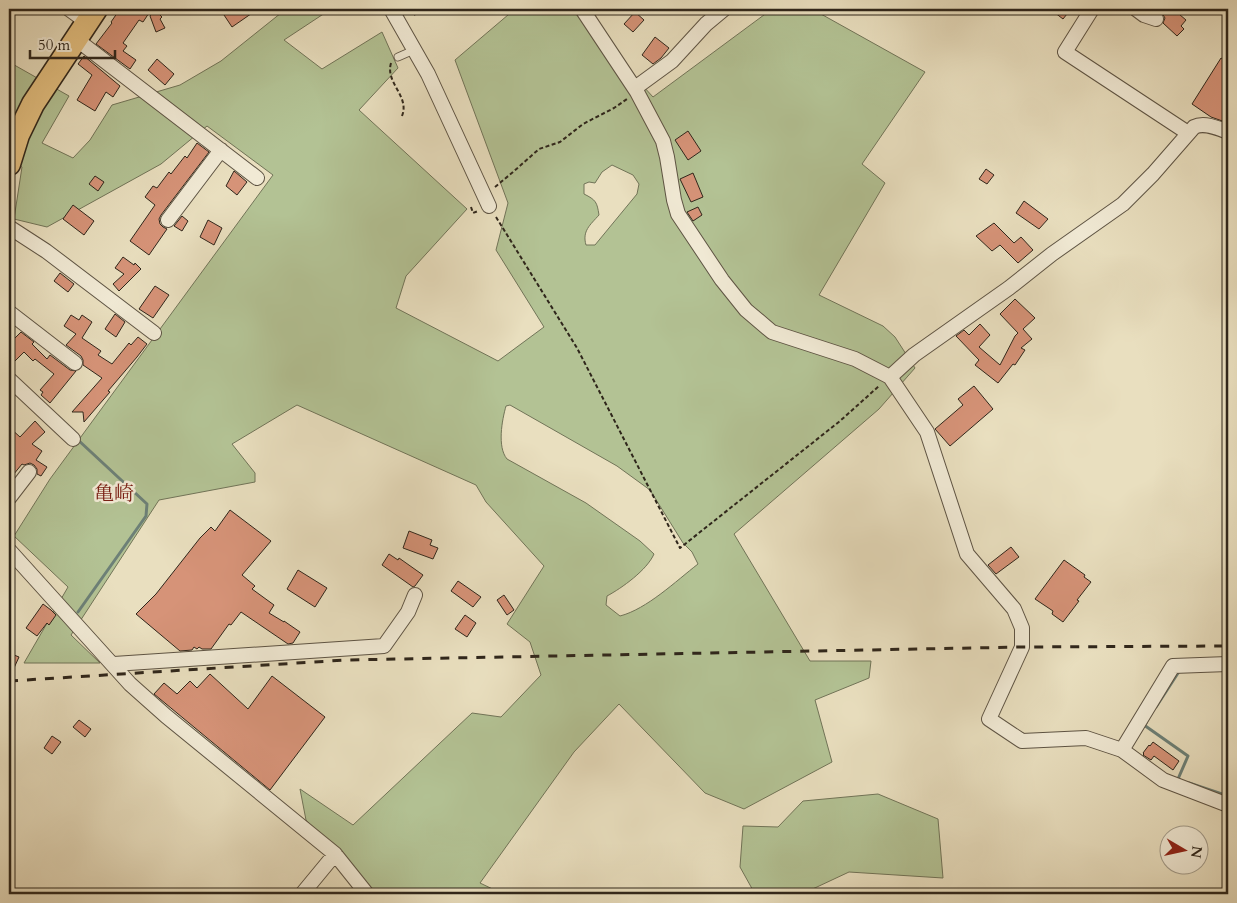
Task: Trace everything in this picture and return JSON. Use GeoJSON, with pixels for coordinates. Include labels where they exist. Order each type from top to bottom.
{"type":"FeatureCollection","features":[{"type":"Feature","properties":{"kind":"highway"},"geometry":{"type":"LineString","coordinates":[[9,164],[18,135],[33,104],[86,23]]}},
{"type":"Feature","properties":{"kind":"street"},"geometry":{"type":"LineString","coordinates":[[69,9],[221,150],[257,178]]}},
{"type":"Feature","properties":{"kind":"street"},"geometry":{"type":"LineString","coordinates":[[391,9],[444,109],[487,201]]}},
{"type":"Feature","properties":{"kind":"street"},"geometry":{"type":"LineString","coordinates":[[582,9],[636,90],[663,141],[668,157],[674,200],[678,214],[722,280],[746,310],[772,332],[855,359],[890,376],[926,432],[967,554],[1014,609],[1022,628],[1022,647],[988,719],[1022,741],[1086,738],[1122,750],[1164,780],[1228,806]]}},
{"type":"Feature","properties":{"kind":"street"},"geometry":{"type":"LineString","coordinates":[[636,90],[672,60],[706,24],[724,9]]}},
{"type":"Feature","properties":{"kind":"street"},"geometry":{"type":"LineString","coordinates":[[1092,9],[1065,52],[1188,133]]}},
{"type":"Feature","properties":{"kind":"street"},"geometry":{"type":"LineString","coordinates":[[1136,9],[1144,15],[1156,19]]}},
{"type":"Feature","properties":{"kind":"street"},"geometry":{"type":"LineString","coordinates":[[890,376],[914,355],[1123,204],[1153,174],[1194,127],[1199,124],[1228,132]]}},
{"type":"Feature","properties":{"kind":"street"},"geometry":{"type":"LineString","coordinates":[[168,220],[221,150]]}},
{"type":"Feature","properties":{"kind":"street"},"geometry":{"type":"LineString","coordinates":[[9,227],[46,251],[154,333]]}},
{"type":"Feature","properties":{"kind":"street"},"geometry":{"type":"LineString","coordinates":[[9,312],[75,363]]}},
{"type":"Feature","properties":{"kind":"street"},"geometry":{"type":"LineString","coordinates":[[9,379],[73,439]]}},
{"type":"Feature","properties":{"kind":"street"},"geometry":{"type":"LineString","coordinates":[[9,498],[29,472]]}},
{"type":"Feature","properties":{"kind":"street"},"geometry":{"type":"LineString","coordinates":[[9,550],[114,664],[130,684],[166,716],[335,854],[367,894]]}},
{"type":"Feature","properties":{"kind":"street"},"geometry":{"type":"LineString","coordinates":[[114,664],[384,646],[408,612],[416,595]]}},
{"type":"Feature","properties":{"kind":"street"},"geometry":{"type":"LineString","coordinates":[[1122,750],[1173,666],[1228,664]]}},
{"type":"Feature","properties":{"kind":"street"},"geometry":{"type":"LineString","coordinates":[[302,894],[335,854]]}},
{"type":"Feature","properties":{"kind":"lane"},"geometry":{"type":"LineString","coordinates":[[398,57],[414,50]]}},
{"type":"Feature","properties":{"kind":"path"},"geometry":{"type":"LineString","coordinates":[[414,15],[421,9]]}},
{"type":"Feature","properties":{"kind":"path"},"geometry":{"type":"LineString","coordinates":[[398,57],[393,59],[390,66],[390,74],[404,104],[402,116]]}},
{"type":"Feature","properties":{"kind":"path"},"geometry":{"type":"LineString","coordinates":[[487,201],[514,172],[539,150],[560,142],[583,124],[614,108],[636,90]]}},
{"type":"Feature","properties":{"kind":"path"},"geometry":{"type":"LineString","coordinates":[[500,223],[577,348],[680,548],[840,421],[890,376]]}},
{"type":"Feature","properties":{"kind":"green space"},"geometry":{"type":"Polygon","coordinates":[[[286,9],[331,9],[284,40],[322,69],[382,32],[398,68],[359,110],[467,209],[406,276],[396,308],[498,361],[544,327],[496,250],[508,203],[455,60],[515,9],[573,9],[653,97],[772,9],[812,9],[925,72],[862,164],[885,183],[819,295],[883,326],[895,337],[915,368],[879,409],[734,534],[810,661],[871,661],[869,678],[815,700],[832,762],[744,809],[705,793],[619,704],[574,752],[480,883],[503,894],[370,894],[306,820],[300,789],[353,825],[472,713],[501,717],[541,675],[530,642],[507,624],[544,566],[486,502],[476,485],[297,405],[232,444],[255,473],[255,482],[159,500],[71,635],[100,663],[24,663],[68,587],[14,536],[50,479],[273,175],[207,126],[161,164],[47,227],[14,219],[22,167],[9,160],[9,62],[69,96],[42,143],[73,158],[90,140],[112,105],[180,85],[221,61],[286,9]],[[612,165],[602,172],[595,183],[589,182],[584,184],[584,194],[595,202],[599,215],[586,232],[586,245],[595,245],[637,194],[639,184],[633,175],[612,165]],[[510,405],[506,406],[501,433],[502,448],[507,459],[586,503],[640,541],[654,554],[640,572],[607,596],[606,605],[620,616],[630,612],[661,594],[698,564],[650,490],[617,466],[510,405]]]}},
{"type":"Feature","properties":{"kind":"green space"},"geometry":{"type":"Polygon","coordinates":[[[878,794],[938,819],[943,878],[849,872],[802,894],[755,894],[740,867],[743,826],[778,827],[803,801],[878,794]]]}},
{"type":"Feature","properties":{"kind":"building"},"geometry":{"type":"Polygon","coordinates":[[[120,9],[144,9],[149,13],[143,22],[139,20],[123,43],[127,46],[123,51],[136,60],[130,69],[96,44],[120,9]]]}},
{"type":"Feature","properties":{"kind":"building"},"geometry":{"type":"Polygon","coordinates":[[[220,9],[258,9],[232,27],[220,9]]]}},
{"type":"Feature","properties":{"kind":"building"},"geometry":{"type":"Polygon","coordinates":[[[1050,9],[1071,9],[1063,19],[1050,9]]]}},
{"type":"Feature","properties":{"kind":"building"},"geometry":{"type":"Polygon","coordinates":[[[1153,9],[1173,9],[1186,20],[1181,26],[1184,29],[1177,36],[1163,23],[1165,18],[1162,13],[1153,9]]]}},
{"type":"Feature","properties":{"kind":"building"},"geometry":{"type":"Polygon","coordinates":[[[155,10],[162,17],[160,19],[165,28],[156,32],[150,16],[155,10]]]}},
{"type":"Feature","properties":{"kind":"building"},"geometry":{"type":"Polygon","coordinates":[[[635,12],[644,20],[633,32],[624,24],[635,12]]]}},
{"type":"Feature","properties":{"kind":"building"},"geometry":{"type":"Polygon","coordinates":[[[655,37],[669,48],[653,64],[642,55],[655,37]]]}},
{"type":"Feature","properties":{"kind":"building"},"geometry":{"type":"Polygon","coordinates":[[[84,56],[120,86],[113,97],[106,92],[95,111],[77,100],[92,75],[78,64],[84,56]]]}},
{"type":"Feature","properties":{"kind":"building"},"geometry":{"type":"Polygon","coordinates":[[[1221,58],[1228,62],[1228,123],[1211,117],[1192,104],[1221,58]]]}},
{"type":"Feature","properties":{"kind":"building"},"geometry":{"type":"Polygon","coordinates":[[[157,59],[174,74],[165,85],[148,70],[157,59]]]}},
{"type":"Feature","properties":{"kind":"building"},"geometry":{"type":"Polygon","coordinates":[[[688,131],[701,151],[688,160],[675,140],[688,131]]]}},
{"type":"Feature","properties":{"kind":"building"},"geometry":{"type":"Polygon","coordinates":[[[197,143],[209,152],[161,215],[159,219],[160,224],[167,229],[149,255],[130,241],[155,205],[145,197],[153,186],[157,188],[169,172],[171,174],[185,156],[187,158],[197,143]]]}},
{"type":"Feature","properties":{"kind":"building"},"geometry":{"type":"Polygon","coordinates":[[[986,169],[994,175],[987,184],[979,179],[986,169]]]}},
{"type":"Feature","properties":{"kind":"building"},"geometry":{"type":"Polygon","coordinates":[[[234,171],[247,182],[237,195],[226,186],[234,171]]]}},
{"type":"Feature","properties":{"kind":"building"},"geometry":{"type":"Polygon","coordinates":[[[693,173],[703,197],[691,202],[680,179],[693,173]]]}},
{"type":"Feature","properties":{"kind":"building"},"geometry":{"type":"Polygon","coordinates":[[[95,176],[104,182],[98,191],[89,184],[95,176]]]}},
{"type":"Feature","properties":{"kind":"building"},"geometry":{"type":"Polygon","coordinates":[[[1024,201],[1048,219],[1039,229],[1016,213],[1024,201]]]}},
{"type":"Feature","properties":{"kind":"building"},"geometry":{"type":"Polygon","coordinates":[[[73,205],[94,221],[84,235],[63,219],[73,205]]]}},
{"type":"Feature","properties":{"kind":"building"},"geometry":{"type":"Polygon","coordinates":[[[698,207],[702,215],[693,221],[687,212],[698,207]]]}},
{"type":"Feature","properties":{"kind":"building"},"geometry":{"type":"Polygon","coordinates":[[[182,216],[188,221],[182,231],[174,226],[182,216]]]}},
{"type":"Feature","properties":{"kind":"building"},"geometry":{"type":"Polygon","coordinates":[[[208,220],[222,228],[214,245],[200,237],[208,220]]]}},
{"type":"Feature","properties":{"kind":"building"},"geometry":{"type":"Polygon","coordinates":[[[994,223],[1014,243],[1021,237],[1033,250],[1018,263],[1000,245],[992,251],[976,236],[994,223]]]}},
{"type":"Feature","properties":{"kind":"building"},"geometry":{"type":"Polygon","coordinates":[[[123,257],[134,265],[135,263],[141,269],[119,291],[113,284],[124,274],[115,268],[123,257]]]}},
{"type":"Feature","properties":{"kind":"building"},"geometry":{"type":"Polygon","coordinates":[[[60,273],[74,284],[68,292],[54,281],[60,273]]]}},
{"type":"Feature","properties":{"kind":"building"},"geometry":{"type":"Polygon","coordinates":[[[155,286],[169,295],[153,318],[139,309],[155,286]]]}},
{"type":"Feature","properties":{"kind":"building"},"geometry":{"type":"Polygon","coordinates":[[[1015,299],[1035,318],[1023,329],[1032,339],[1021,348],[1025,350],[1015,365],[1013,364],[998,383],[975,365],[979,360],[956,336],[964,330],[969,335],[980,324],[990,335],[979,347],[1000,365],[1018,333],[1000,314],[1015,299]]]}},
{"type":"Feature","properties":{"kind":"building"},"geometry":{"type":"Polygon","coordinates":[[[115,314],[125,322],[116,337],[105,329],[115,314]]]}},
{"type":"Feature","properties":{"kind":"building"},"geometry":{"type":"Polygon","coordinates":[[[71,315],[79,320],[82,315],[92,322],[82,338],[101,351],[98,355],[112,364],[129,343],[131,345],[138,337],[147,344],[84,422],[83,412],[72,412],[102,378],[83,365],[81,356],[66,345],[76,334],[64,326],[71,315]]]}},
{"type":"Feature","properties":{"kind":"building"},"geometry":{"type":"Polygon","coordinates":[[[21,332],[34,342],[32,344],[47,359],[50,355],[70,370],[76,371],[50,403],[41,395],[43,392],[40,390],[54,374],[35,359],[33,361],[24,352],[14,362],[9,357],[9,344],[21,332]]]}},
{"type":"Feature","properties":{"kind":"building"},"geometry":{"type":"Polygon","coordinates":[[[974,386],[993,409],[950,446],[935,429],[963,405],[958,399],[974,386]]]}},
{"type":"Feature","properties":{"kind":"building"},"geometry":{"type":"Polygon","coordinates":[[[35,421],[45,432],[32,444],[42,451],[36,460],[47,467],[41,476],[37,474],[37,469],[34,465],[30,463],[22,464],[9,480],[9,427],[20,437],[35,421]]]}},
{"type":"Feature","properties":{"kind":"building"},"geometry":{"type":"Polygon","coordinates":[[[230,510],[271,541],[242,575],[255,586],[252,589],[274,605],[269,613],[300,632],[293,643],[288,644],[241,612],[231,625],[229,624],[211,649],[199,647],[197,649],[194,647],[192,650],[180,651],[136,614],[156,594],[200,538],[211,527],[215,531],[230,510]]]}},
{"type":"Feature","properties":{"kind":"building"},"geometry":{"type":"Polygon","coordinates":[[[409,531],[432,540],[430,545],[438,548],[433,559],[403,548],[409,531]]]}},
{"type":"Feature","properties":{"kind":"building"},"geometry":{"type":"Polygon","coordinates":[[[1011,547],[1019,557],[996,574],[988,565],[1011,547]]]}},
{"type":"Feature","properties":{"kind":"building"},"geometry":{"type":"Polygon","coordinates":[[[389,554],[398,560],[399,558],[423,575],[415,586],[413,587],[382,565],[389,554]]]}},
{"type":"Feature","properties":{"kind":"building"},"geometry":{"type":"Polygon","coordinates":[[[1064,560],[1085,575],[1084,577],[1091,582],[1063,622],[1052,614],[1053,611],[1035,599],[1064,560]]]}},
{"type":"Feature","properties":{"kind":"building"},"geometry":{"type":"Polygon","coordinates":[[[298,570],[327,588],[315,607],[287,589],[298,570]]]}},
{"type":"Feature","properties":{"kind":"building"},"geometry":{"type":"Polygon","coordinates":[[[458,581],[481,597],[473,607],[451,591],[458,581]]]}},
{"type":"Feature","properties":{"kind":"building"},"geometry":{"type":"Polygon","coordinates":[[[504,595],[514,610],[507,615],[497,600],[504,595]]]}},
{"type":"Feature","properties":{"kind":"building"},"geometry":{"type":"Polygon","coordinates":[[[43,604],[56,615],[49,625],[47,623],[37,636],[26,628],[43,604]]]}},
{"type":"Feature","properties":{"kind":"building"},"geometry":{"type":"Polygon","coordinates":[[[465,615],[476,623],[467,637],[455,629],[465,615]]]}},
{"type":"Feature","properties":{"kind":"building"},"geometry":{"type":"Polygon","coordinates":[[[9,653],[19,657],[9,679],[9,653]]]}},
{"type":"Feature","properties":{"kind":"building"},"geometry":{"type":"Polygon","coordinates":[[[210,674],[248,709],[272,676],[325,717],[270,790],[154,694],[164,683],[177,694],[190,681],[197,688],[210,674]]]}},
{"type":"Feature","properties":{"kind":"building"},"geometry":{"type":"Polygon","coordinates":[[[79,720],[91,729],[85,737],[73,727],[79,720]]]}},
{"type":"Feature","properties":{"kind":"building"},"geometry":{"type":"Polygon","coordinates":[[[52,736],[61,742],[52,754],[44,748],[52,736]]]}},
{"type":"Feature","properties":{"kind":"building"},"geometry":{"type":"Polygon","coordinates":[[[1153,742],[1179,761],[1173,770],[1154,756],[1151,760],[1143,755],[1153,742]]]}},
{"type":"Feature","properties":{"kind":"waterway"},"geometry":{"type":"LineString","coordinates":[[77,439],[147,504],[146,516],[78,612]]}},
{"type":"Feature","properties":{"kind":"waterway"},"geometry":{"type":"LineString","coordinates":[[1156,707],[1180,670]]}},
{"type":"Feature","properties":{"kind":"waterway"},"geometry":{"type":"LineString","coordinates":[[1146,723],[1144,725],[1188,756],[1178,779],[1180,780]]}},
{"type":"Feature","properties":{"kind":"waterway"},"geometry":{"type":"LineString","coordinates":[[1189,783],[1228,796]]}},
{"type":"Feature","properties":{"kind":"railway"},"geometry":{"type":"LineString","coordinates":[[9,681],[346,660],[1022,647],[1228,646]]}},
{"type":"Feature","properties":{"kind":"district","name":"亀崎"},"geometry":{"type":"Point","coordinates":[114,493]}}]}
